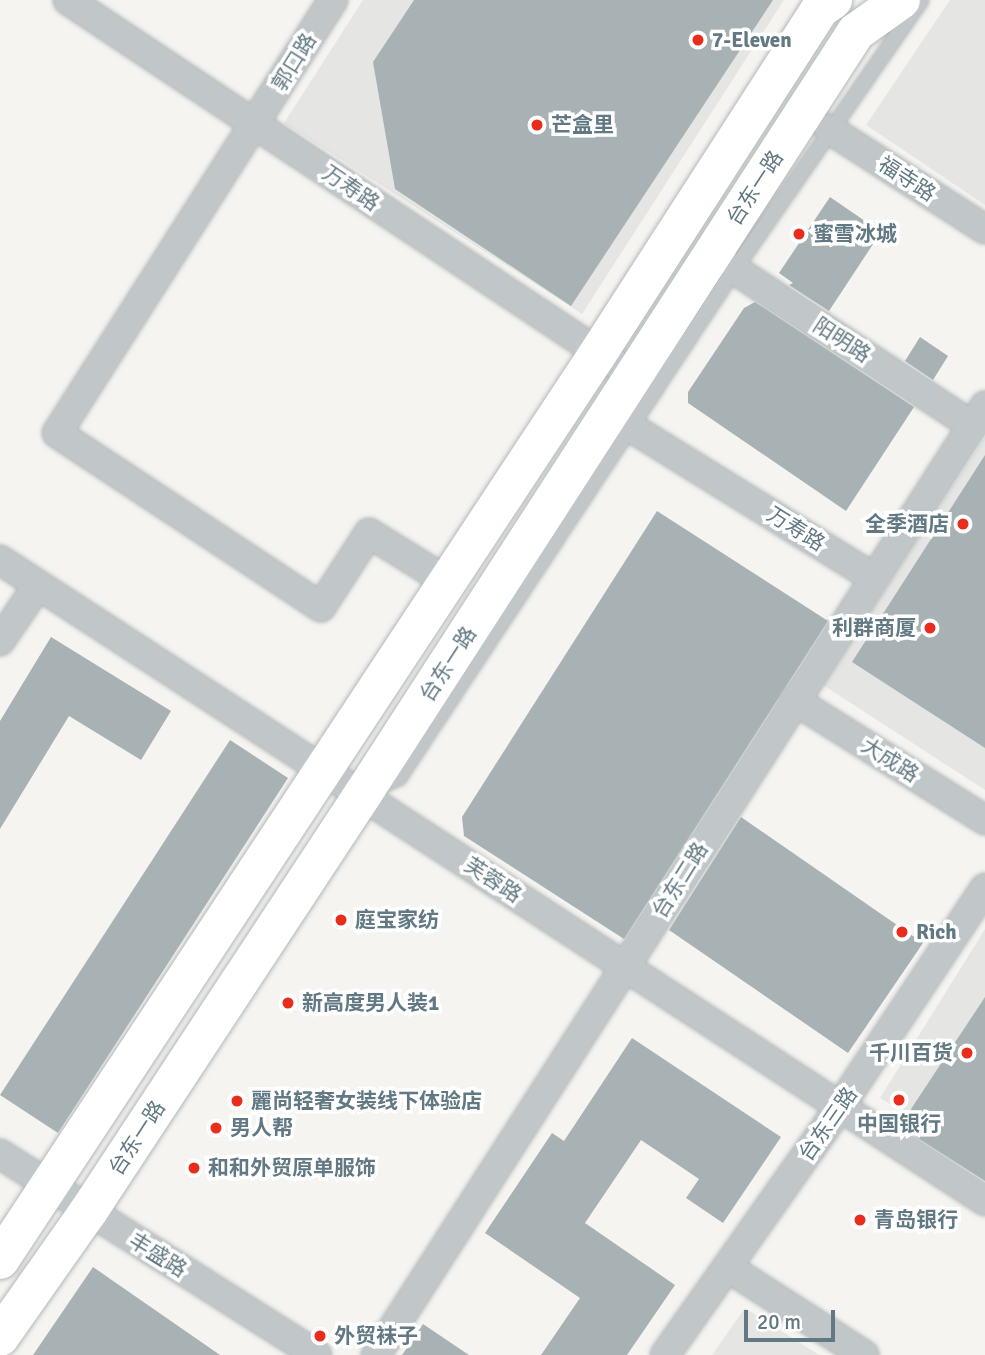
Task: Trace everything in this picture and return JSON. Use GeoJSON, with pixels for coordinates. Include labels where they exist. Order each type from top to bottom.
{"type":"FeatureCollection","features":[{"type":"Feature","properties":{"kind":"main road","name":"台东一路"},"geometry":{"type":"LineString","coordinates":[[0,1260],[325,771],[820,9],[833,0]]}},
{"type":"Feature","properties":{"kind":"main road","name":"台东一路"},"geometry":{"type":"LineString","coordinates":[[0,1337],[89,1212],[363,794],[621,421],[635,377],[723,262],[856,32],[901,0]]}},
{"type":"Feature","properties":{"kind":"street","name":"万寿路"},"geometry":{"type":"LineString","coordinates":[[68,0],[597,355],[635,377]]}},
{"type":"Feature","properties":{"kind":"street","name":"郭口路"},"geometry":{"type":"LineString","coordinates":[[333,0],[57,433],[321,607],[369,533],[448,582]]}},
{"type":"Feature","properties":{"kind":"street","name":"福寺路"},"geometry":{"type":"LineString","coordinates":[[829,129],[985,229]]}},
{"type":"Feature","properties":{"kind":"street","name":"阳明路"},"geometry":{"type":"LineString","coordinates":[[723,262],[979,416]]}},
{"type":"Feature","properties":{"kind":"street","name":"台东二路"},"geometry":{"type":"LineString","coordinates":[[376,1355],[794,700],[979,416]]}},
{"type":"Feature","properties":{"kind":"street","name":"万寿路"},"geometry":{"type":"LineString","coordinates":[[621,421],[874,578]]}},
{"type":"Feature","properties":{"kind":"street","name":"芙蓉路"},"geometry":{"type":"LineString","coordinates":[[0,561],[363,794],[839,1108],[985,1201]]}},
{"type":"Feature","properties":{"kind":"street"},"geometry":{"type":"LineString","coordinates":[[0,641],[38,585]]}},
{"type":"Feature","properties":{"kind":"street","name":"大成路"},"geometry":{"type":"LineString","coordinates":[[794,700],[985,820]]}},
{"type":"Feature","properties":{"kind":"street","name":"台东三路"},"geometry":{"type":"LineString","coordinates":[[665,1355],[839,1108],[985,888]]}},
{"type":"Feature","properties":{"kind":"street","name":"丰盛路"},"geometry":{"type":"LineString","coordinates":[[0,1154],[317,1355]]}},
{"type":"Feature","properties":{"kind":"street"},"geometry":{"type":"LineString","coordinates":[[727,1267],[864,1355]]}},
{"type":"Feature","properties":{"kind":"lane"},"geometry":{"type":"LineString","coordinates":[[621,421],[723,262],[829,129],[921,0]]}},
{"type":"Feature","properties":{"kind":"shaded area","name":"芒盒里"},"geometry":{"type":"Polygon","coordinates":[[[363,0],[784,0],[582,314],[284,123],[363,0]]]}},
{"type":"Feature","properties":{"kind":"shaded area"},"geometry":{"type":"Polygon","coordinates":[[[950,0],[985,0],[985,205],[866,125],[950,0]]]}},
{"type":"Feature","properties":{"kind":"shaded area","name":"利群商厦"},"geometry":{"type":"Polygon","coordinates":[[[985,437],[985,790],[823,685],[985,437]]]}},
{"type":"Feature","properties":{"kind":"shaded area"},"geometry":{"type":"Polygon","coordinates":[[[985,929],[985,1161],[880,1098],[985,929]]]}},
{"type":"Feature","properties":{"kind":"shaded area"},"geometry":{"type":"Polygon","coordinates":[[[745,1308],[819,1355],[712,1355],[745,1308]]]}},
{"type":"Feature","properties":{"kind":"building","name":"芒盒里"},"geometry":{"type":"Polygon","coordinates":[[[414,0],[773,0],[571,306],[395,189],[373,62],[414,0]]]}},
{"type":"Feature","properties":{"kind":"building"},"geometry":{"type":"Polygon","coordinates":[[[830,197],[881,232],[829,311],[789,285],[793,283],[779,273],[830,197]]]}},
{"type":"Feature","properties":{"kind":"building"},"geometry":{"type":"Polygon","coordinates":[[[755,302],[914,407],[846,511],[688,403],[688,392],[744,308],[755,302]]]}},
{"type":"Feature","properties":{"kind":"building"},"geometry":{"type":"Polygon","coordinates":[[[920,337],[948,356],[933,380],[905,361],[920,337]]]}},
{"type":"Feature","properties":{"kind":"building","name":"利群商厦"},"geometry":{"type":"Polygon","coordinates":[[[985,455],[985,748],[852,662],[985,455]]]}},
{"type":"Feature","properties":{"kind":"building"},"geometry":{"type":"Polygon","coordinates":[[[657,511],[828,621],[624,939],[464,836],[462,817],[657,511]]]}},
{"type":"Feature","properties":{"kind":"building"},"geometry":{"type":"Polygon","coordinates":[[[51,637],[171,711],[141,760],[69,716],[0,829],[0,721],[51,637]]]}},
{"type":"Feature","properties":{"kind":"building"},"geometry":{"type":"Polygon","coordinates":[[[230,740],[288,778],[58,1133],[0,1095],[230,740]]]}},
{"type":"Feature","properties":{"kind":"building"},"geometry":{"type":"Polygon","coordinates":[[[741,817],[923,943],[848,1053],[669,930],[741,817]]]}},
{"type":"Feature","properties":{"kind":"building","name":"千川百货"},"geometry":{"type":"Polygon","coordinates":[[[985,997],[985,1181],[916,1137],[911,1109],[985,997]]]}},
{"type":"Feature","properties":{"kind":"building"},"geometry":{"type":"Polygon","coordinates":[[[632,1038],[781,1137],[723,1223],[686,1198],[699,1179],[641,1140],[585,1223],[675,1285],[627,1355],[541,1355],[580,1298],[485,1233],[552,1133],[564,1141],[632,1038]]]}},
{"type":"Feature","properties":{"kind":"building"},"geometry":{"type":"Polygon","coordinates":[[[93,1267],[220,1355],[33,1355],[93,1267]]]}},
{"type":"Feature","properties":{"kind":"building"},"geometry":{"type":"Polygon","coordinates":[[[423,1324],[469,1355],[402,1355],[423,1324]]]}},
{"type":"Feature","properties":{"kind":"place","name":"7-Eleven"},"geometry":{"type":"Point","coordinates":[698,40]}},
{"type":"Feature","properties":{"kind":"place","name":"芒盒里"},"geometry":{"type":"Point","coordinates":[537,125]}},
{"type":"Feature","properties":{"kind":"place","name":"蜜雪冰城"},"geometry":{"type":"Point","coordinates":[799,234]}},
{"type":"Feature","properties":{"kind":"place","name":"全季酒店"},"geometry":{"type":"Point","coordinates":[963,524]}},
{"type":"Feature","properties":{"kind":"place","name":"利群商厦"},"geometry":{"type":"Point","coordinates":[930,628]}},
{"type":"Feature","properties":{"kind":"place","name":"庭宝家纺"},"geometry":{"type":"Point","coordinates":[341,920]}},
{"type":"Feature","properties":{"kind":"place","name":"Rich"},"geometry":{"type":"Point","coordinates":[902,932]}},
{"type":"Feature","properties":{"kind":"place","name":"新高度男人装1"},"geometry":{"type":"Point","coordinates":[288,1003]}},
{"type":"Feature","properties":{"kind":"place","name":"千川百货"},"geometry":{"type":"Point","coordinates":[967,1053]}},
{"type":"Feature","properties":{"kind":"place","name":"中国银行"},"geometry":{"type":"Point","coordinates":[899,1100]}},
{"type":"Feature","properties":{"kind":"place","name":"麗尚轻奢女装线下体验店"},"geometry":{"type":"Point","coordinates":[237,1101]}},
{"type":"Feature","properties":{"kind":"place","name":"男人帮"},"geometry":{"type":"Point","coordinates":[216,1128]}},
{"type":"Feature","properties":{"kind":"place","name":"和和外贸原单服饰"},"geometry":{"type":"Point","coordinates":[194,1168]}},
{"type":"Feature","properties":{"kind":"place","name":"青岛银行"},"geometry":{"type":"Point","coordinates":[860,1220]}},
{"type":"Feature","properties":{"kind":"place","name":"外贸袜子"},"geometry":{"type":"Point","coordinates":[320,1336]}}]}
